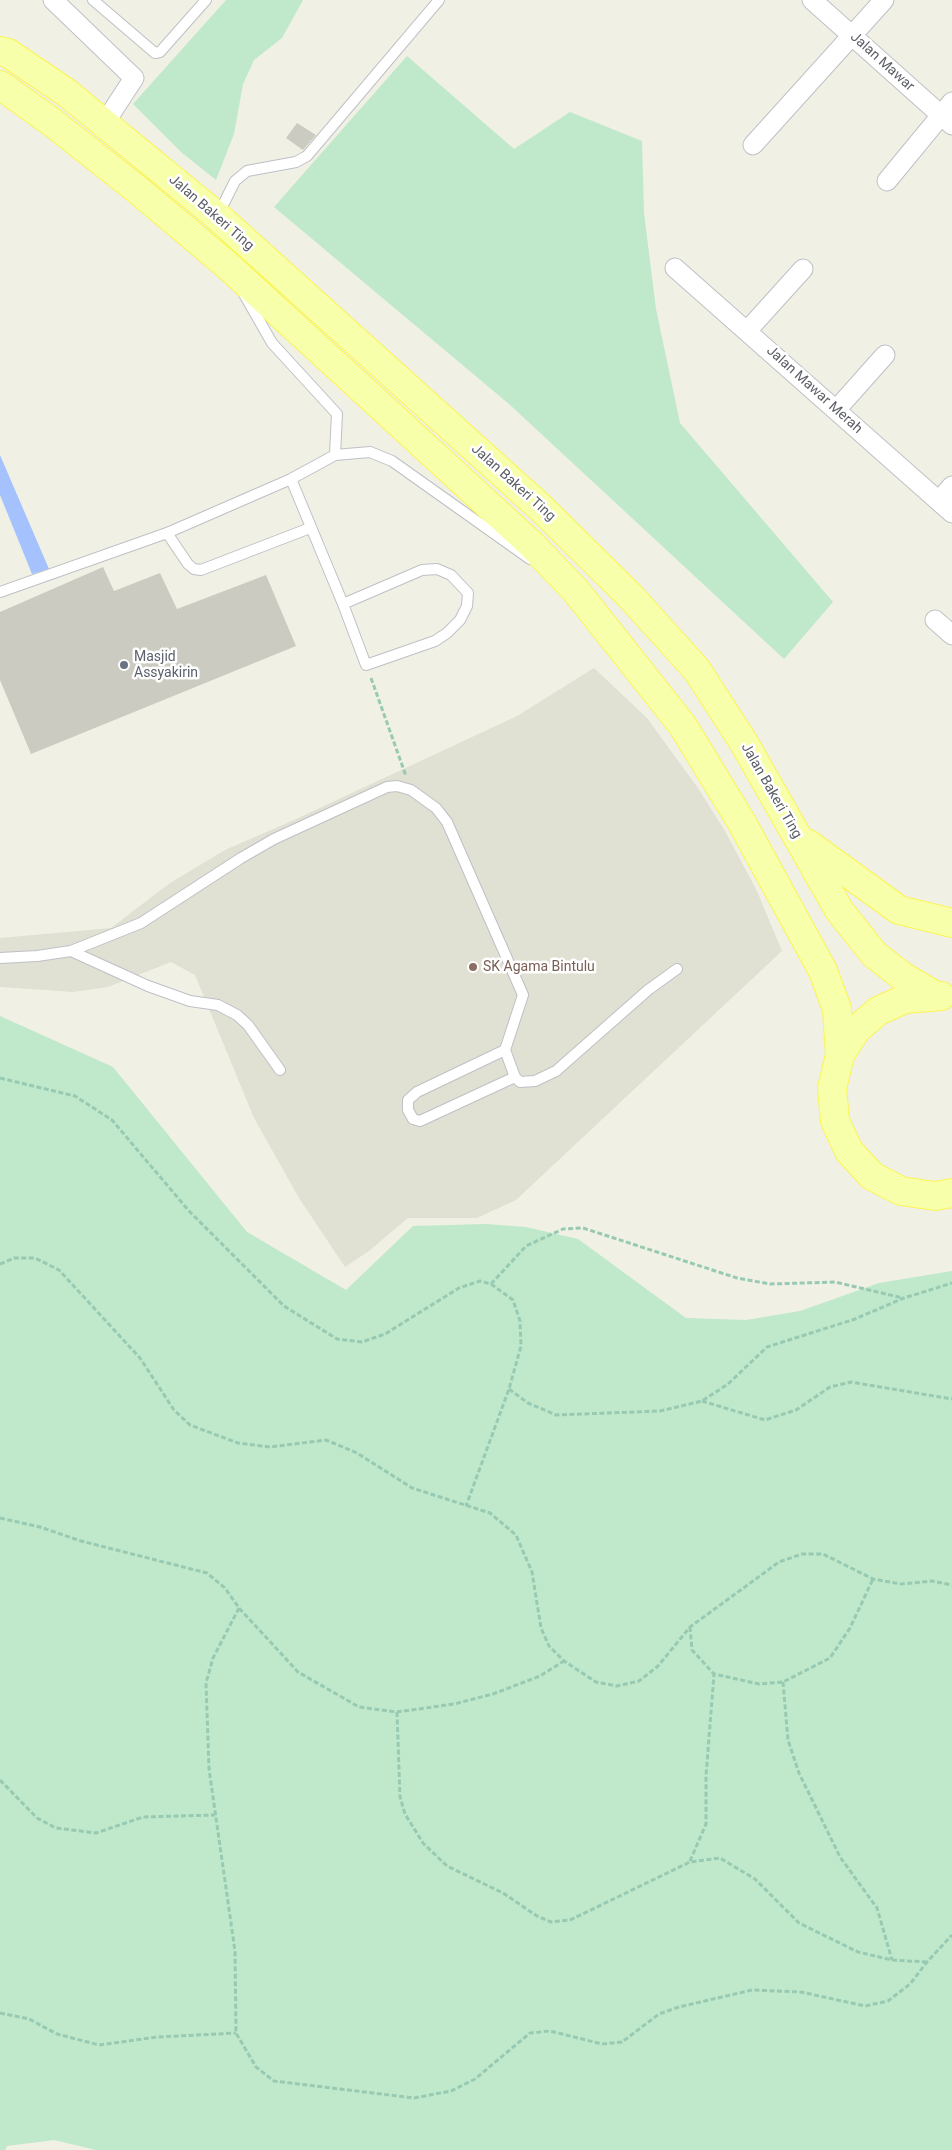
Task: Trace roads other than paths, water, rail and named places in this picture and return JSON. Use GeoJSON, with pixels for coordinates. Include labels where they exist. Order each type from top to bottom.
{"type":"FeatureCollection","features":[{"type":"Feature","properties":{"kind":"main road","name":"Jalan Bakeri Ting"},"geometry":{"type":"LineString","coordinates":[[3,51],[66,93],[217,216],[541,508],[631,597],[697,670],[744,743],[839,910],[874,954],[902,976],[943,997]]}},
{"type":"Feature","properties":{"kind":"main road","name":"Jalan Bakeri Ting"},"geometry":{"type":"LineString","coordinates":[[0,85],[68,135],[227,265],[524,538],[576,591],[683,726],[742,823],[823,971],[837,1008],[840,1055]]}},
{"type":"Feature","properties":{"kind":"main road"},"geometry":{"type":"LineString","coordinates":[[797,836],[899,910],[952,923]]}},
{"type":"Feature","properties":{"kind":"main road"},"geometry":{"type":"LineString","coordinates":[[943,997],[905,999],[878,1011],[856,1030],[840,1055],[832,1088],[835,1121],[849,1152],[872,1176],[902,1191],[935,1196],[952,1193]]}},
{"type":"Feature","properties":{"kind":"street"},"geometry":{"type":"LineString","coordinates":[[53,0],[134,78],[104,124]]}},
{"type":"Feature","properties":{"kind":"street","name":"Jalan Mawar"},"geometry":{"type":"LineString","coordinates":[[812,0],[851,35],[948,114]]}},
{"type":"Feature","properties":{"kind":"street"},"geometry":{"type":"LineString","coordinates":[[753,146],[884,0]]}},
{"type":"Feature","properties":{"kind":"street"},"geometry":{"type":"LineString","coordinates":[[887,181],[948,114]]}},
{"type":"Feature","properties":{"kind":"street","name":"Jalan Mawar Merah"},"geometry":{"type":"LineString","coordinates":[[675,268],[945,507]]}},
{"type":"Feature","properties":{"kind":"street"},"geometry":{"type":"LineString","coordinates":[[747,331],[803,269]]}},
{"type":"Feature","properties":{"kind":"street"},"geometry":{"type":"LineString","coordinates":[[836,410],[885,355]]}},
{"type":"Feature","properties":{"kind":"street"},"geometry":{"type":"LineString","coordinates":[[945,507],[952,486]]}},
{"type":"Feature","properties":{"kind":"street"},"geometry":{"type":"LineString","coordinates":[[935,620],[952,635]]}},
{"type":"Feature","properties":{"kind":"lane"},"geometry":{"type":"LineString","coordinates":[[93,0],[155,53],[160,52],[206,0]]}},
{"type":"Feature","properties":{"kind":"lane"},"geometry":{"type":"LineString","coordinates":[[217,216],[235,181],[247,171],[296,162],[306,156],[439,0]]}},
{"type":"Feature","properties":{"kind":"lane"},"geometry":{"type":"LineString","coordinates":[[227,265],[272,343],[337,414],[335,455]]}},
{"type":"Feature","properties":{"kind":"lane"},"geometry":{"type":"LineString","coordinates":[[0,592],[167,533],[291,479],[335,455],[370,452],[392,461],[463,513],[576,591]]}},
{"type":"Feature","properties":{"kind":"lane"},"geometry":{"type":"LineString","coordinates":[[291,479],[366,665],[435,641],[447,634],[460,620],[467,606],[468,593],[451,575],[438,569],[422,570],[343,604]]}},
{"type":"Feature","properties":{"kind":"lane"},"geometry":{"type":"LineString","coordinates":[[167,533],[188,564],[194,569],[201,570],[310,528]]}},
{"type":"Feature","properties":{"kind":"lane"},"geometry":{"type":"LineString","coordinates":[[0,958],[37,956],[72,951],[141,923],[241,858],[274,839],[387,787],[397,786],[411,790],[436,808],[447,822],[523,995],[505,1050],[514,1077],[520,1082],[535,1081],[556,1071],[648,990],[677,969]]}},
{"type":"Feature","properties":{"kind":"lane"},"geometry":{"type":"LineString","coordinates":[[72,951],[148,986],[190,1001],[218,1005],[237,1015],[248,1025],[280,1070]]}},
{"type":"Feature","properties":{"kind":"lane"},"geometry":{"type":"LineString","coordinates":[[505,1050],[417,1092],[408,1100],[408,1110],[413,1119],[420,1121],[514,1077]]}},
{"type":"Feature","properties":{"kind":"water"},"geometry":{"type":"Polygon","coordinates":[[[0,455],[49,569],[32,574],[0,495],[0,455]]]}},
{"type":"Feature","properties":{"kind":"place","name":"Masjid Assyakirin"},"geometry":{"type":"Point","coordinates":[124,665]}},
{"type":"Feature","properties":{"kind":"place","name":"SK Agama Bintulu"},"geometry":{"type":"Point","coordinates":[473,967]}}]}
